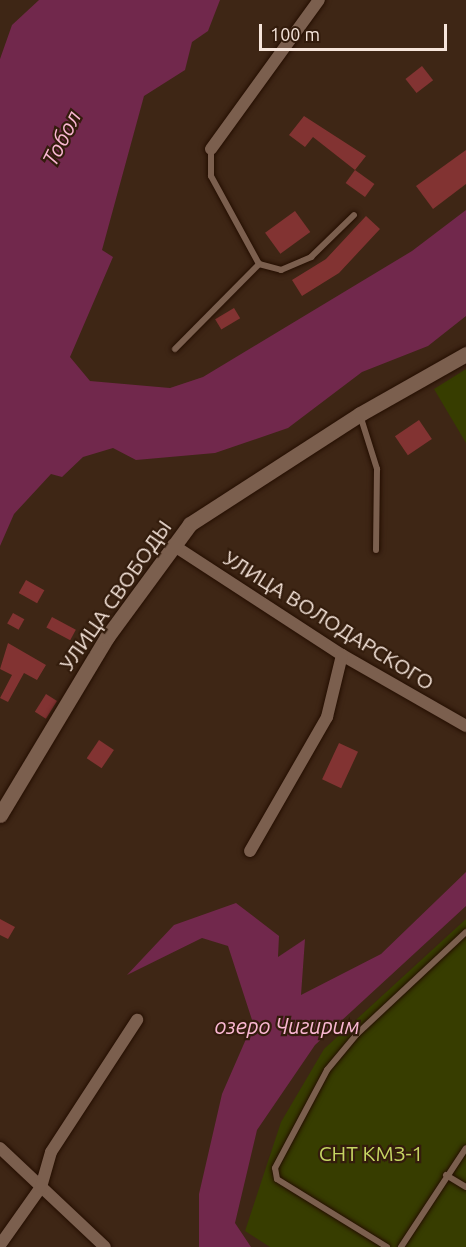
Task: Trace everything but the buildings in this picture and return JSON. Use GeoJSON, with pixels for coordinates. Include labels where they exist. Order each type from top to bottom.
{"type":"FeatureCollection","features":[{"type":"Feature","properties":{"kind":"street"},"geometry":{"type":"LineString","coordinates":[[211,149],[319,0]]}},
{"type":"Feature","properties":{"kind":"street","name":"УЛИЦА СВОБОДЫ"},"geometry":{"type":"LineString","coordinates":[[0,815],[107,637],[173,545],[210,508],[360,414],[466,354]]}},
{"type":"Feature","properties":{"kind":"street","name":"УЛИЦА ВОЛОДАРСКОГО"},"geometry":{"type":"LineString","coordinates":[[173,545],[342,655],[466,726]]}},
{"type":"Feature","properties":{"kind":"street"},"geometry":{"type":"LineString","coordinates":[[250,851],[327,717],[342,655]]}},
{"type":"Feature","properties":{"kind":"street"},"geometry":{"type":"LineString","coordinates":[[0,1245],[41,1187],[51,1152],[137,1020]]}},
{"type":"Feature","properties":{"kind":"street"},"geometry":{"type":"LineString","coordinates":[[0,1148],[105,1247]]}},
{"type":"Feature","properties":{"kind":"lane"},"geometry":{"type":"LineString","coordinates":[[211,149],[211,176],[259,264],[280,270],[311,257],[354,215]]}},
{"type":"Feature","properties":{"kind":"lane"},"geometry":{"type":"LineString","coordinates":[[175,349],[259,264]]}},
{"type":"Feature","properties":{"kind":"lane"},"geometry":{"type":"LineString","coordinates":[[360,414],[377,469],[376,550]]}},
{"type":"Feature","properties":{"kind":"lane"},"geometry":{"type":"LineString","coordinates":[[387,1247],[277,1179],[275,1168],[327,1070],[357,1034],[466,932]]}},
{"type":"Feature","properties":{"kind":"lane"},"geometry":{"type":"LineString","coordinates":[[401,1247],[446,1175],[466,1148]]}},
{"type":"Feature","properties":{"kind":"lane"},"geometry":{"type":"LineString","coordinates":[[446,1175],[466,1187]]}},
{"type":"Feature","properties":{"kind":"green space"},"geometry":{"type":"Polygon","coordinates":[[[466,369],[466,443],[434,389],[466,369]]]}},
{"type":"Feature","properties":{"kind":"green space","name":"СНТ КМЗ-1"},"geometry":{"type":"Polygon","coordinates":[[[466,919],[466,1247],[270,1247],[245,1231],[281,1122],[324,1049],[466,919]]]}},
{"type":"Feature","properties":{"kind":"water","name":"Тобол"},"geometry":{"type":"Polygon","coordinates":[[[39,0],[220,0],[208,31],[192,42],[185,70],[144,96],[102,250],[113,257],[70,357],[90,381],[170,388],[203,377],[412,251],[466,210],[466,316],[428,346],[362,372],[288,428],[215,453],[136,460],[113,448],[83,457],[62,477],[51,474],[14,514],[0,546],[0,59],[12,25],[39,0]]]}},
{"type":"Feature","properties":{"kind":"water","name":"озеро Чигирим"},"geometry":{"type":"Polygon","coordinates":[[[466,872],[466,906],[315,1045],[257,1130],[235,1223],[251,1247],[199,1247],[199,1194],[222,1094],[253,1023],[228,946],[202,938],[127,975],[174,925],[236,903],[279,936],[278,957],[305,939],[301,995],[381,954],[466,872]]]}}]}
